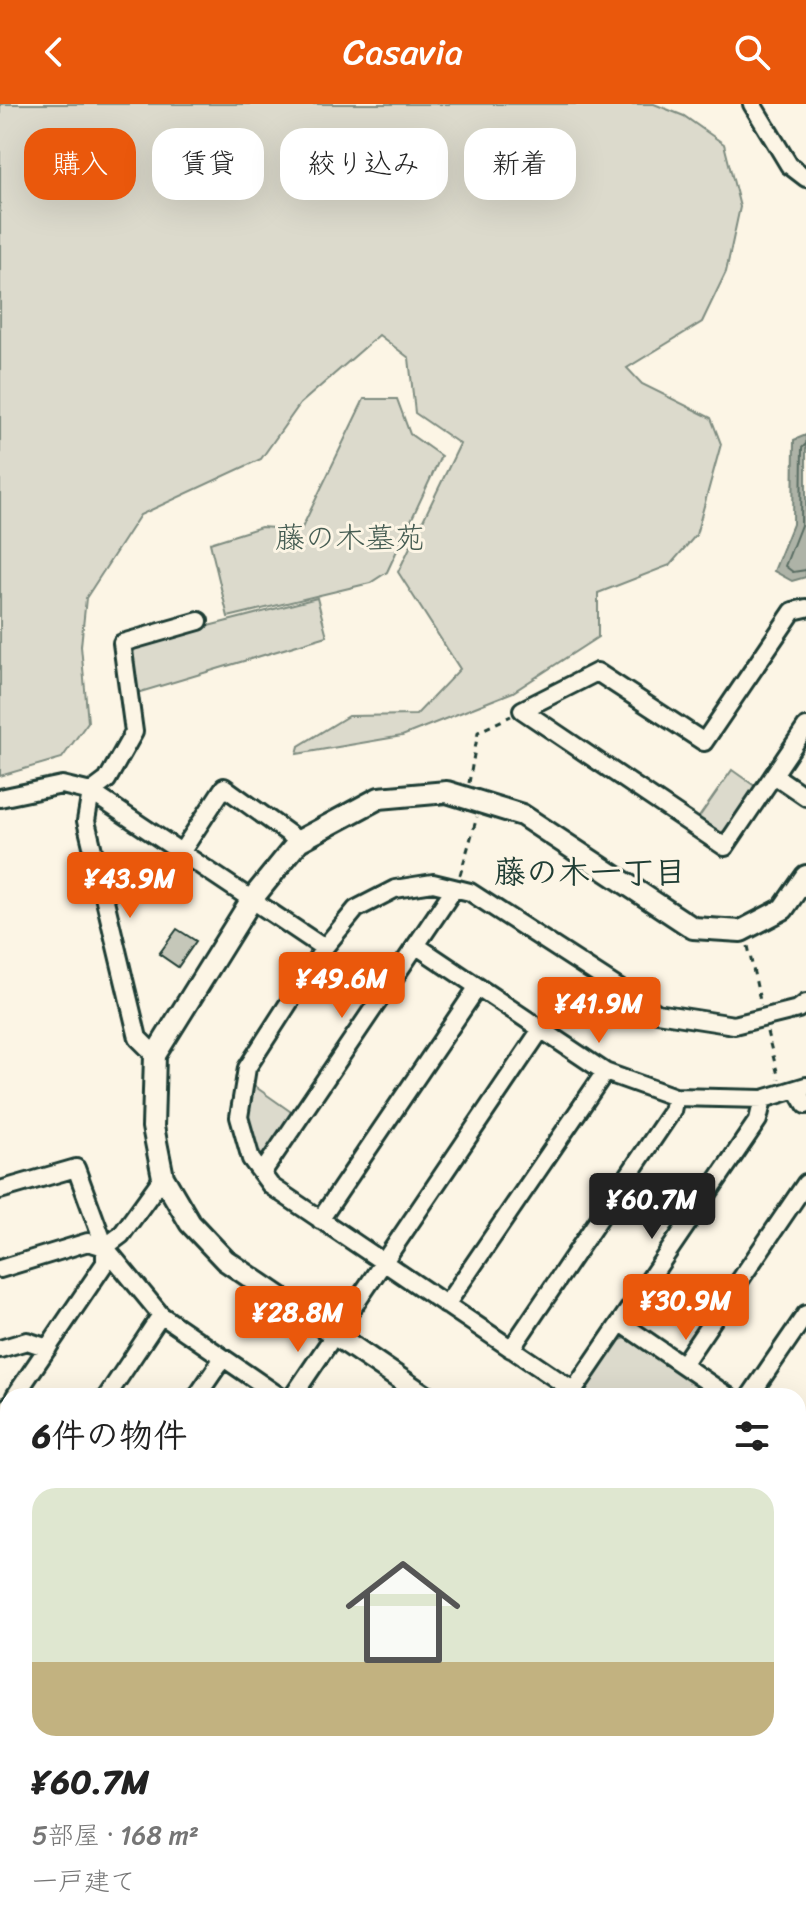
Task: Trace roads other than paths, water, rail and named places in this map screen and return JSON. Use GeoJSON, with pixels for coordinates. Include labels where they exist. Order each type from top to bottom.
{"type":"FeatureCollection","features":[{"type":"Feature","properties":{"kind":"street"},"geometry":{"type":"LineString","coordinates":[[752,104],[789,165],[806,178]]}},
{"type":"Feature","properties":{"kind":"street"},"geometry":{"type":"LineString","coordinates":[[806,608],[793,611],[704,742],[597,672],[522,710],[725,847],[806,727]]}},
{"type":"Feature","properties":{"kind":"street"},"geometry":{"type":"LineString","coordinates":[[155,1055],[138,1038],[86,821],[91,792],[107,780],[134,732],[122,643],[199,621]]}},
{"type":"Feature","properties":{"kind":"street"},"geometry":{"type":"LineString","coordinates":[[774,775],[806,797]]}},
{"type":"Feature","properties":{"kind":"street"},"geometry":{"type":"LineString","coordinates":[[0,798],[62,785],[91,792],[324,948]]}},
{"type":"Feature","properties":{"kind":"street"},"geometry":{"type":"LineString","coordinates":[[182,851],[224,787],[299,841]]}},
{"type":"Feature","properties":{"kind":"street"},"geometry":{"type":"LineString","coordinates":[[413,1388],[225,1260],[190,1223],[163,1177],[153,1127],[155,1055],[252,899],[299,841],[379,798],[447,792],[522,815],[693,928],[741,931],[783,909],[806,876]]}},
{"type":"Feature","properties":{"kind":"street"},"geometry":{"type":"LineString","coordinates":[[564,1388],[271,1186],[251,1159],[239,1117],[247,1068],[324,948],[356,909],[395,889],[433,883],[470,892],[657,1013],[734,1025],[798,1009],[806,1003]]}},
{"type":"Feature","properties":{"kind":"street"},"geometry":{"type":"LineString","coordinates":[[262,1173],[455,889]]}},
{"type":"Feature","properties":{"kind":"street"},"geometry":{"type":"LineString","coordinates":[[417,946],[605,1072],[675,1097],[763,1099],[803,1094]]}},
{"type":"Feature","properties":{"kind":"street"},"geometry":{"type":"LineString","coordinates":[[320,1220],[477,988]]}},
{"type":"Feature","properties":{"kind":"street"},"geometry":{"type":"LineString","coordinates":[[299,1388],[540,1031]]}},
{"type":"Feature","properties":{"kind":"street"},"geometry":{"type":"LineString","coordinates":[[446,1305],[605,1072]]}},
{"type":"Feature","properties":{"kind":"street"},"geometry":{"type":"LineString","coordinates":[[511,1349],[672,1111],[675,1097]]}},
{"type":"Feature","properties":{"kind":"street"},"geometry":{"type":"LineString","coordinates":[[576,1388],[758,1120],[763,1099]]}},
{"type":"Feature","properties":{"kind":"street"},"geometry":{"type":"LineString","coordinates":[[0,1190],[76,1168],[105,1247],[161,1315],[267,1388]]}},
{"type":"Feature","properties":{"kind":"street"},"geometry":{"type":"LineString","coordinates":[[105,1247],[121,1235],[163,1177]]}},
{"type":"Feature","properties":{"kind":"street"},"geometry":{"type":"LineString","coordinates":[[683,1364],[806,1183]]}},
{"type":"Feature","properties":{"kind":"street"},"geometry":{"type":"LineString","coordinates":[[0,1269],[88,1242],[105,1247]]}},
{"type":"Feature","properties":{"kind":"street"},"geometry":{"type":"LineString","coordinates":[[20,1388],[105,1263],[105,1247]]}},
{"type":"Feature","properties":{"kind":"street"},"geometry":{"type":"LineString","coordinates":[[755,1388],[806,1314]]}},
{"type":"Feature","properties":{"kind":"street"},"geometry":{"type":"LineString","coordinates":[[112,1388],[161,1315]]}},
{"type":"Feature","properties":{"kind":"street"},"geometry":{"type":"LineString","coordinates":[[621,1323],[717,1388]]}},
{"type":"Feature","properties":{"kind":"street"},"geometry":{"type":"LineString","coordinates":[[0,1349],[27,1341],[48,1348]]}},
{"type":"Feature","properties":{"kind":"street"},"geometry":{"type":"LineString","coordinates":[[202,1388],[223,1358]]}},
{"type":"Feature","properties":{"kind":"water"},"geometry":{"type":"Polygon","coordinates":[[[806,435],[806,577],[792,581],[774,571],[793,524],[794,440],[806,435]]]}},
{"type":"Feature","properties":{"kind":"district","name":"藤の木一丁目"},"geometry":{"type":"Point","coordinates":[590,872]}},
{"type":"Feature","properties":{"kind":"park label","name":"藤の木墓苑"},"geometry":{"type":"Point","coordinates":[350,538]}}]}
